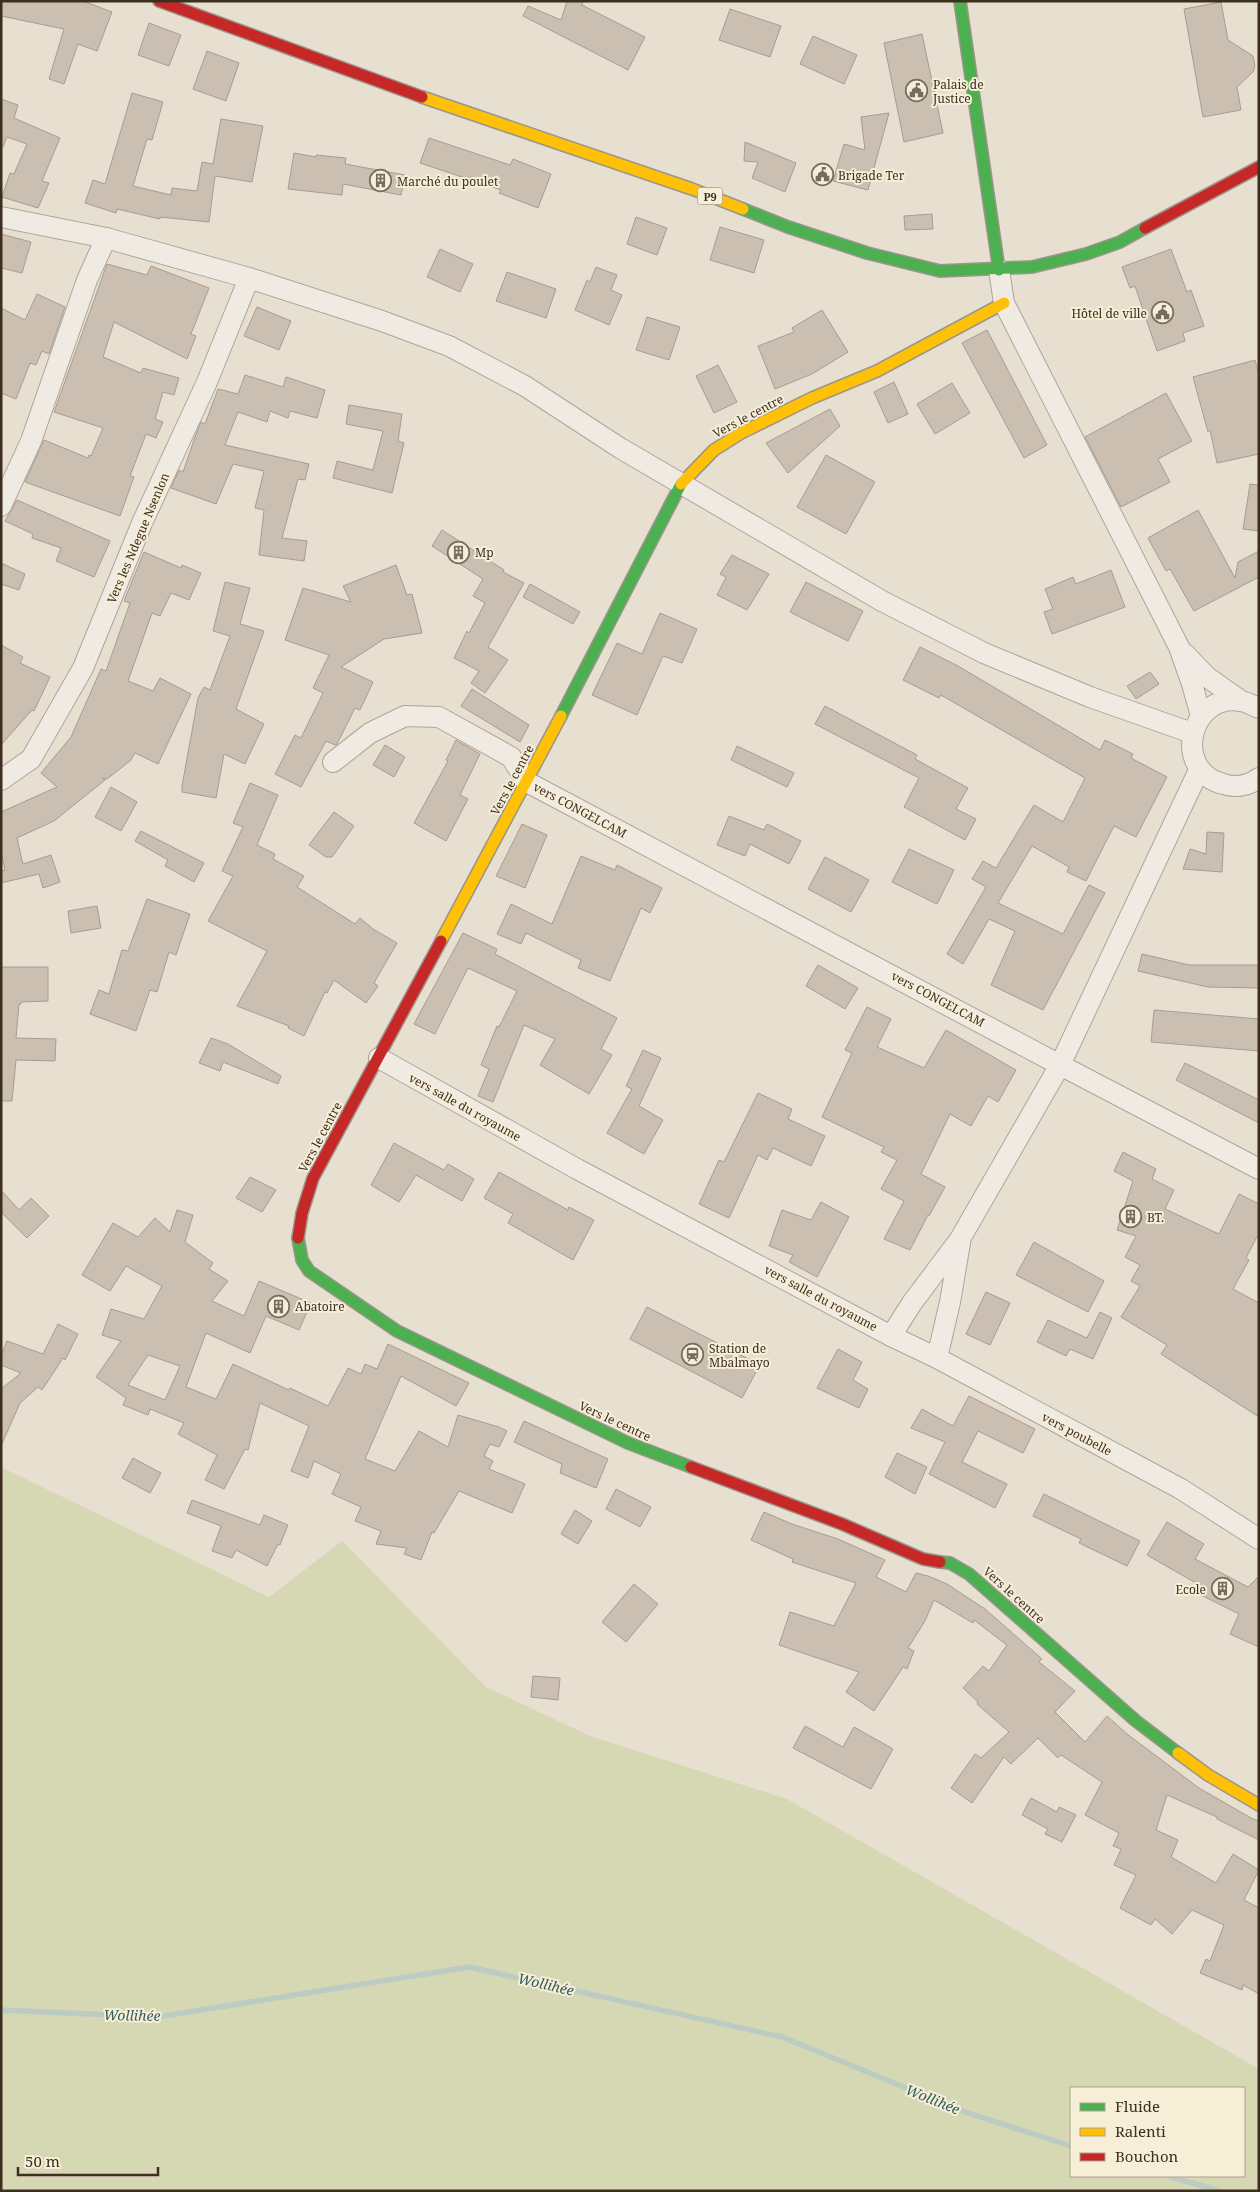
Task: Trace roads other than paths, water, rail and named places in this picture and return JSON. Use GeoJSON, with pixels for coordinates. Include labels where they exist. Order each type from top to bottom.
{"type":"FeatureCollection","features":[{"type":"Feature","properties":{"kind":"street","name":"P9"},"geometry":{"type":"LineString","coordinates":[[159,1],[368,76],[459,112],[692,188],[788,227],[866,253],[940,271],[999,270],[1032,267],[1086,254],[1120,242],[1211,191],[1259,167]]}},
{"type":"Feature","properties":{"kind":"street"},"geometry":{"type":"LineString","coordinates":[[960,1],[1004,303],[1179,647],[1192,684],[1196,724],[1192,752],[1200,770],[1214,782],[1233,787],[1251,783],[1259,778]]}},
{"type":"Feature","properties":{"kind":"street"},"geometry":{"type":"LineString","coordinates":[[1,217],[106,238],[249,278],[382,321],[449,346],[525,386],[620,448],[882,601],[984,653],[1090,697],[1196,724]]}},
{"type":"Feature","properties":{"kind":"street"},"geometry":{"type":"LineString","coordinates":[[1,506],[30,441],[87,280],[106,238]]}},
{"type":"Feature","properties":{"kind":"street","name":"Vers les Ndegue Nsenlon"},"geometry":{"type":"LineString","coordinates":[[1,780],[31,759],[84,668],[142,523],[207,382],[249,278]]}},
{"type":"Feature","properties":{"kind":"street","name":"Vers le centre"},"geometry":{"type":"LineString","coordinates":[[1004,303],[877,371],[812,398],[741,433],[714,450],[681,484],[527,782],[313,1178],[303,1208],[297,1245],[302,1262],[309,1271],[397,1331],[628,1444],[842,1524],[923,1559],[950,1564],[969,1574],[1136,1721],[1208,1775],[1259,1805]]}},
{"type":"Feature","properties":{"kind":"street"},"geometry":{"type":"LineString","coordinates":[[1179,647],[1207,677],[1250,704]]}},
{"type":"Feature","properties":{"kind":"street"},"geometry":{"type":"LineString","coordinates":[[1196,724],[1219,703],[1250,704]]}},
{"type":"Feature","properties":{"kind":"street"},"geometry":{"type":"LineString","coordinates":[[333,762],[370,733],[405,716],[439,717],[511,757],[527,782]]}},
{"type":"Feature","properties":{"kind":"street"},"geometry":{"type":"LineString","coordinates":[[1200,770],[1060,1064],[1259,1169]]}},
{"type":"Feature","properties":{"kind":"street","name":"vers CONGELCAM"},"geometry":{"type":"LineString","coordinates":[[527,782],[1060,1064]]}},
{"type":"Feature","properties":{"kind":"street","name":"vers salle du royaume"},"geometry":{"type":"LineString","coordinates":[[379,1058],[576,1169],[891,1336],[912,1303],[960,1239],[1060,1064]]}},
{"type":"Feature","properties":{"kind":"street"},"geometry":{"type":"LineString","coordinates":[[937,1358],[950,1302],[960,1239]]}},
{"type":"Feature","properties":{"kind":"street","name":"vers poubelle"},"geometry":{"type":"LineString","coordinates":[[891,1336],[937,1358],[1181,1489],[1259,1539]]}},
{"type":"Feature","properties":{"kind":"waterway","name":"Wollihée"},"geometry":{"type":"LineString","coordinates":[[1,2010],[157,2017],[469,1967],[782,2037],[965,2112],[1070,2146]]}},
{"type":"Feature","properties":{"kind":"waterway","name":"Wollihée"},"geometry":{"type":"LineString","coordinates":[[1171,2177],[1219,2191]]}},
{"type":"Feature","properties":{"kind":"place","name":"Palais de Justice"},"geometry":{"type":"Point","coordinates":[917,91]}},
{"type":"Feature","properties":{"kind":"place","name":"Brigade Ter"},"geometry":{"type":"Point","coordinates":[822,175]}},
{"type":"Feature","properties":{"kind":"place","name":"Marché du poulet"},"geometry":{"type":"Point","coordinates":[381,181]}},
{"type":"Feature","properties":{"kind":"place","name":"Hôtel de ville"},"geometry":{"type":"Point","coordinates":[1163,313]}},
{"type":"Feature","properties":{"kind":"place","name":"Mp"},"geometry":{"type":"Point","coordinates":[459,552]}},
{"type":"Feature","properties":{"kind":"place","name":"BT."},"geometry":{"type":"Point","coordinates":[1131,1217]}},
{"type":"Feature","properties":{"kind":"place","name":"Abatoire"},"geometry":{"type":"Point","coordinates":[279,1306]}},
{"type":"Feature","properties":{"kind":"place","name":"Station de Mbalmayo"},"geometry":{"type":"Point","coordinates":[693,1355]}},
{"type":"Feature","properties":{"kind":"place","name":"Ecole"},"geometry":{"type":"Point","coordinates":[1222,1589]}}]}
